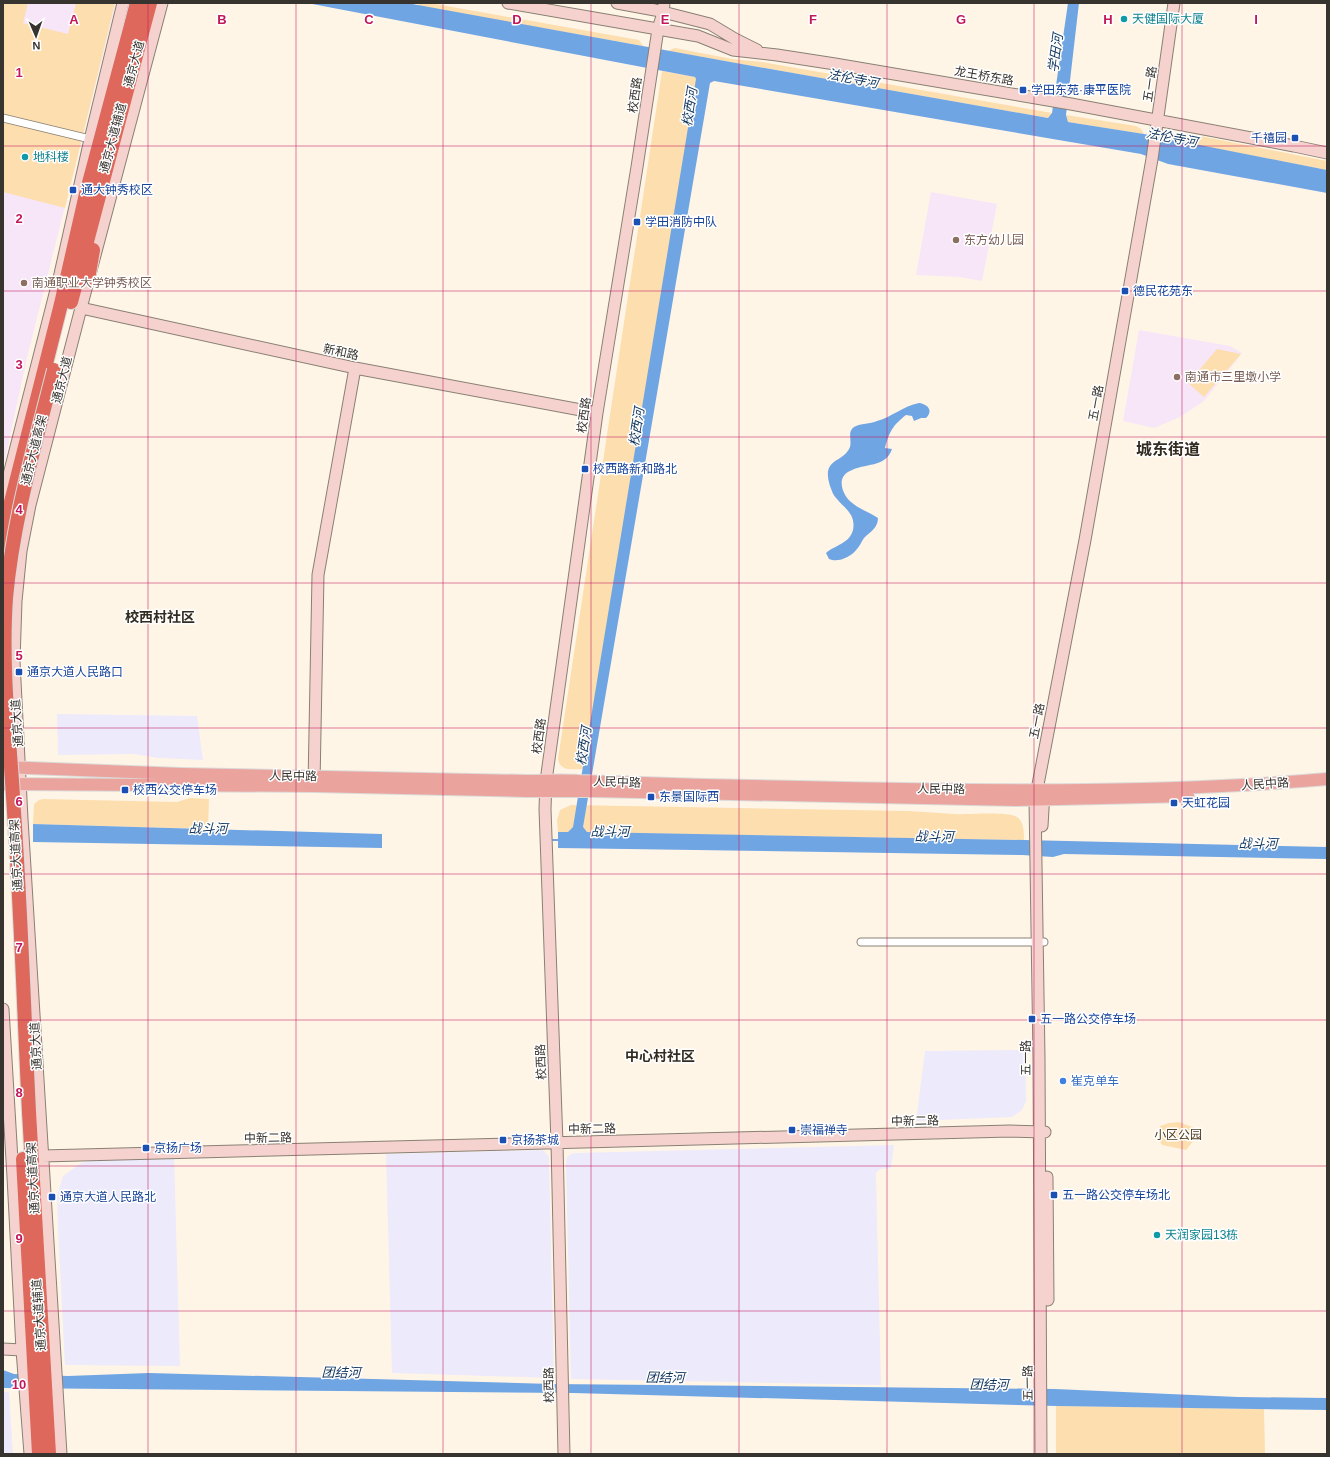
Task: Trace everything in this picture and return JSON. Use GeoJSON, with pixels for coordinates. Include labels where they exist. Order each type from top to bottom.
{"type":"FeatureCollection","features":[{"type":"Feature","properties":{"kind":"highway","name":"通京大道"},"geometry":{"type":"LineString","coordinates":[[93,194],[137,3]]}},
{"type":"Feature","properties":{"kind":"highway","name":"通京大道"},"geometry":{"type":"LineString","coordinates":[[93,194],[150,3]]}},
{"type":"Feature","properties":{"kind":"highway"},"geometry":{"type":"LineString","coordinates":[[60,274],[93,194]]}},
{"type":"Feature","properties":{"kind":"highway"},"geometry":{"type":"LineString","coordinates":[[88,279],[96,226],[93,194]]}},
{"type":"Feature","properties":{"kind":"highway","name":"通京大道高架"},"geometry":{"type":"LineString","coordinates":[[3,551],[11,502],[49,369],[93,194]]}},
{"type":"Feature","properties":{"kind":"highway","name":"通京大道高架"},"geometry":{"type":"LineString","coordinates":[[25,1112],[15,814],[4,658],[6,598],[12,550],[20,504],[49,369]]}},
{"type":"Feature","properties":{"kind":"highway","name":"通京大道高架"},"geometry":{"type":"LineString","coordinates":[[3,768],[41,1394],[37,1437],[38,1454]]}},
{"type":"Feature","properties":{"kind":"highway"},"geometry":{"type":"LineString","coordinates":[[34,1282],[43,1174]]}},
{"type":"Feature","properties":{"kind":"highway"},"geometry":{"type":"LineString","coordinates":[[13,1177],[34,1282]]}},
{"type":"Feature","properties":{"kind":"highway","name":"通京大道高架"},"geometry":{"type":"LineString","coordinates":[[41,1394],[47,1416],[49,1454]]}},
{"type":"Feature","properties":{"kind":"highway"},"geometry":{"type":"LineString","coordinates":[[47,1416],[57,1454]]}},
{"type":"Feature","properties":{"kind":"main road","name":"人民中路"},"geometry":{"type":"LineString","coordinates":[[3,768],[190,774],[314,781]]}},
{"type":"Feature","properties":{"kind":"main road","name":"人民中路"},"geometry":{"type":"LineString","coordinates":[[1039,796],[1272,784],[1327,779]]}},
{"type":"Feature","properties":{"kind":"main road","name":"人民中路"},"geometry":{"type":"LineString","coordinates":[[3,784],[314,781],[1039,796],[1174,797],[1327,787]]}},
{"type":"Feature","properties":{"kind":"street","name":"通京大道辅道"},"geometry":{"type":"LineString","coordinates":[[60,274],[90,139],[123,3]]}},
{"type":"Feature","properties":{"kind":"street","name":"通京大道辅道"},"geometry":{"type":"LineString","coordinates":[[88,279],[162,3]]}},
{"type":"Feature","properties":{"kind":"street","name":"龙王桥东路"},"geometry":{"type":"LineString","coordinates":[[508,3],[698,36],[733,50],[777,55],[1072,104],[1162,120],[1327,153]]}},
{"type":"Feature","properties":{"kind":"street","name":"龙王桥东路"},"geometry":{"type":"LineString","coordinates":[[617,3],[659,7],[710,24],[752,48],[777,55]]}},
{"type":"Feature","properties":{"kind":"street","name":"五一路"},"geometry":{"type":"LineString","coordinates":[[1162,120],[1174,3]]}},
{"type":"Feature","properties":{"kind":"street","name":"五一路"},"geometry":{"type":"LineString","coordinates":[[1041,1454],[1044,1384],[1042,1132],[1038,1034],[1039,796],[1070,653],[1181,3]]}},
{"type":"Feature","properties":{"kind":"street","name":"校西路"},"geometry":{"type":"LineString","coordinates":[[564,1454],[557,1143],[546,832],[546,786],[597,413],[656,46],[659,7]]}},
{"type":"Feature","properties":{"kind":"street"},"geometry":{"type":"LineString","coordinates":[[3,118],[90,139]]}},
{"type":"Feature","properties":{"kind":"street"},"geometry":{"type":"LineString","coordinates":[[3,498],[60,274]]}},
{"type":"Feature","properties":{"kind":"street","name":"通京大道"},"geometry":{"type":"LineString","coordinates":[[43,1174],[16,705],[14,661],[15,608],[21,551],[30,505],[88,279]]}},
{"type":"Feature","properties":{"kind":"street","name":"新和路"},"geometry":{"type":"LineString","coordinates":[[81,308],[355,368],[597,413]]}},
{"type":"Feature","properties":{"kind":"street"},"geometry":{"type":"LineString","coordinates":[[314,781],[318,575],[355,368]]}},
{"type":"Feature","properties":{"kind":"street"},"geometry":{"type":"LineString","coordinates":[[3,718],[12,715],[16,705]]}},
{"type":"Feature","properties":{"kind":"street","name":"五一路"},"geometry":{"type":"LineString","coordinates":[[1038,858],[1044,942],[1044,1083],[1042,1132]]}},
{"type":"Feature","properties":{"kind":"street"},"geometry":{"type":"LineString","coordinates":[[861,942],[1044,942]]}},
{"type":"Feature","properties":{"kind":"street"},"geometry":{"type":"LineString","coordinates":[[3,1009],[13,1177]]}},
{"type":"Feature","properties":{"kind":"street","name":"中新二路"},"geometry":{"type":"LineString","coordinates":[[42,1156],[1010,1131],[1042,1132]]}},
{"type":"Feature","properties":{"kind":"street","name":"通京大道辅道"},"geometry":{"type":"LineString","coordinates":[[43,1174],[39,1370],[41,1394],[61,1454]]}},
{"type":"Feature","properties":{"kind":"street","name":"通京大道辅道"},"geometry":{"type":"LineString","coordinates":[[13,1177],[22,1350],[39,1370]]}},
{"type":"Feature","properties":{"kind":"street"},"geometry":{"type":"LineString","coordinates":[[3,1349],[22,1350]]}},
{"type":"Feature","properties":{"kind":"street","name":"通京大道辅道"},"geometry":{"type":"LineString","coordinates":[[30,1454],[41,1394]]}},
{"type":"Feature","properties":{"kind":"street","name":"五一路"},"geometry":{"type":"LineString","coordinates":[[1044,1409],[1048,1454]]}},
{"type":"Feature","properties":{"kind":"shaded area","name":"南通职业大学钟秀校区"},"geometry":{"type":"Polygon","coordinates":[[[3,3],[116,3],[27,358],[3,468],[3,3]]]}},
{"type":"Feature","properties":{"kind":"shaded area","name":"东方幼儿园"},"geometry":{"type":"Polygon","coordinates":[[[931,192],[997,204],[982,281],[960,277],[916,275],[931,192]]]}},
{"type":"Feature","properties":{"kind":"shaded area","name":"南通市三里墩小学"},"geometry":{"type":"Polygon","coordinates":[[[1139,330],[1230,346],[1242,353],[1204,401],[1180,417],[1154,428],[1123,421],[1139,330]]]}},
{"type":"Feature","properties":{"kind":"shaded area","name":"校西公交停车场"},"geometry":{"type":"Polygon","coordinates":[[[57,714],[197,716],[203,760],[159,758],[134,754],[58,755],[57,714]]]}},
{"type":"Feature","properties":{"kind":"shaded area","name":"五一路公交停车场"},"geometry":{"type":"Polygon","coordinates":[[[1025,1050],[1026,1101],[1022,1110],[1012,1117],[916,1121],[925,1051],[1025,1050]]]}},
{"type":"Feature","properties":{"kind":"shaded area"},"geometry":{"type":"Polygon","coordinates":[[[894,1145],[891,1168],[880,1169],[876,1173],[881,1385],[571,1379],[566,1164],[567,1157],[571,1154],[894,1145]]]}},
{"type":"Feature","properties":{"kind":"shaded area"},"geometry":{"type":"Polygon","coordinates":[[[543,1150],[549,1157],[554,1378],[392,1373],[386,1154],[543,1150]]]}},
{"type":"Feature","properties":{"kind":"shaded area"},"geometry":{"type":"Polygon","coordinates":[[[174,1154],[180,1366],[65,1365],[57,1196],[63,1176],[81,1163],[104,1157],[174,1154]]]}},
{"type":"Feature","properties":{"kind":"shaded area"},"geometry":{"type":"Polygon","coordinates":[[[3,1392],[9,1392],[13,1454],[3,1454],[3,1392]]]}},
{"type":"Feature","properties":{"kind":"green space","name":"南通职业大学钟秀校区"},"geometry":{"type":"Polygon","coordinates":[[[3,3],[28,3],[23,23],[68,34],[76,3],[115,3],[65,208],[3,192],[3,3]]]}},
{"type":"Feature","properties":{"kind":"green space"},"geometry":{"type":"Polygon","coordinates":[[[418,3],[430,3],[639,40],[643,46],[419,6],[418,3]]]}},
{"type":"Feature","properties":{"kind":"green space"},"geometry":{"type":"Polygon","coordinates":[[[675,48],[1052,113],[1048,118],[668,51],[675,48]]]}},
{"type":"Feature","properties":{"kind":"green space"},"geometry":{"type":"Polygon","coordinates":[[[662,71],[695,77],[697,80],[583,769],[568,769],[561,766],[558,759],[662,71]]]}},
{"type":"Feature","properties":{"kind":"green space"},"geometry":{"type":"Polygon","coordinates":[[[1066,115],[1136,126],[1141,129],[1144,134],[1068,122],[1066,115]]]}},
{"type":"Feature","properties":{"kind":"green space"},"geometry":{"type":"Polygon","coordinates":[[[1182,134],[1195,135],[1327,161],[1327,170],[1171,140],[1175,136],[1182,134]]]}},
{"type":"Feature","properties":{"kind":"green space"},"geometry":{"type":"Polygon","coordinates":[[[1217,349],[1241,354],[1204,397],[1188,383],[1217,349]]]}},
{"type":"Feature","properties":{"kind":"green space"},"geometry":{"type":"Polygon","coordinates":[[[190,798],[209,799],[208,829],[33,824],[34,804],[43,799],[177,802],[190,798]]]}},
{"type":"Feature","properties":{"kind":"green space"},"geometry":{"type":"Polygon","coordinates":[[[571,805],[1005,814],[1012,815],[1019,819],[1023,827],[1024,840],[558,832],[557,820],[560,810],[571,805]]]}},
{"type":"Feature","properties":{"kind":"green space","name":"小区公园"},"geometry":{"type":"Polygon","coordinates":[[[1179,1122],[1195,1128],[1194,1140],[1186,1150],[1162,1145],[1157,1135],[1160,1126],[1179,1122]]]}},
{"type":"Feature","properties":{"kind":"green space"},"geometry":{"type":"Polygon","coordinates":[[[1056,1406],[1264,1409],[1265,1454],[1056,1454],[1056,1406]]]}},
{"type":"Feature","properties":{"kind":"water"},"geometry":{"type":"Polygon","coordinates":[[[307,3],[407,3],[1048,118],[1052,113],[1068,3],[1079,3],[1066,115],[1068,122],[1144,134],[1327,170],[1327,193],[1168,164],[1141,154],[714,81],[710,83],[583,827],[587,832],[1327,847],[1327,859],[1064,854],[1053,857],[1022,855],[558,848],[558,832],[568,832],[573,827],[696,79],[695,77],[307,3]]]}},
{"type":"Feature","properties":{"kind":"water"},"geometry":{"type":"Polygon","coordinates":[[[919,403],[927,406],[929,410],[928,415],[926,418],[921,418],[914,421],[912,416],[906,415],[898,422],[892,429],[888,438],[885,448],[892,449],[885,459],[880,462],[850,471],[843,477],[842,486],[848,499],[857,507],[878,518],[878,521],[875,527],[864,538],[854,552],[840,560],[829,559],[826,553],[841,544],[851,535],[854,524],[849,512],[831,490],[828,470],[834,462],[847,452],[850,447],[850,434],[854,427],[874,422],[913,404],[919,403]]]}},
{"type":"Feature","properties":{"kind":"water"},"geometry":{"type":"Polygon","coordinates":[[[33,824],[382,834],[382,848],[33,842],[33,824]]]}},
{"type":"Feature","properties":{"kind":"water"},"geometry":{"type":"Polygon","coordinates":[[[3,1370],[14,1374],[68,1376],[149,1373],[552,1384],[1055,1389],[1238,1397],[1327,1398],[1327,1410],[1056,1406],[573,1393],[3,1388],[3,1370]]]}},
{"type":"Feature","properties":{"kind":"waterway","name":"战斗河"},"geometry":{"type":"LineString","coordinates":[[550,840],[560,840]]}},
{"type":"Feature","properties":{"kind":"place","name":"天健国际大厦"},"geometry":{"type":"Point","coordinates":[1124,19]}},
{"type":"Feature","properties":{"kind":"place","name":"学田东苑·康平医院"},"geometry":{"type":"Point","coordinates":[1023,90]}},
{"type":"Feature","properties":{"kind":"place","name":"千禧园"},"geometry":{"type":"Point","coordinates":[1295,138]}},
{"type":"Feature","properties":{"kind":"place","name":"地科楼"},"geometry":{"type":"Point","coordinates":[25,157]}},
{"type":"Feature","properties":{"kind":"place","name":"通大钟秀校区"},"geometry":{"type":"Point","coordinates":[73,190]}},
{"type":"Feature","properties":{"kind":"place","name":"学田消防中队"},"geometry":{"type":"Point","coordinates":[637,222]}},
{"type":"Feature","properties":{"kind":"place","name":"东方幼儿园"},"geometry":{"type":"Point","coordinates":[956,240]}},
{"type":"Feature","properties":{"kind":"place","name":"南通职业大学钟秀校区"},"geometry":{"type":"Point","coordinates":[24,283]}},
{"type":"Feature","properties":{"kind":"place","name":"德民花苑东"},"geometry":{"type":"Point","coordinates":[1125,291]}},
{"type":"Feature","properties":{"kind":"place","name":"南通市三里墩小学"},"geometry":{"type":"Point","coordinates":[1177,377]}},
{"type":"Feature","properties":{"kind":"place","name":"校西路新和路北"},"geometry":{"type":"Point","coordinates":[585,469]}},
{"type":"Feature","properties":{"kind":"place","name":"通京大道人民路口"},"geometry":{"type":"Point","coordinates":[19,672]}},
{"type":"Feature","properties":{"kind":"place","name":"校西公交停车场"},"geometry":{"type":"Point","coordinates":[125,790]}},
{"type":"Feature","properties":{"kind":"place","name":"东景国际西"},"geometry":{"type":"Point","coordinates":[651,797]}},
{"type":"Feature","properties":{"kind":"place","name":"天虹花园"},"geometry":{"type":"Point","coordinates":[1174,803]}},
{"type":"Feature","properties":{"kind":"place","name":"五一路公交停车场"},"geometry":{"type":"Point","coordinates":[1032,1019]}},
{"type":"Feature","properties":{"kind":"place","name":"崔克单车"},"geometry":{"type":"Point","coordinates":[1063,1081]}},
{"type":"Feature","properties":{"kind":"place","name":"崇福禅寺"},"geometry":{"type":"Point","coordinates":[792,1130]}},
{"type":"Feature","properties":{"kind":"place","name":"京扬茶城"},"geometry":{"type":"Point","coordinates":[503,1140]}},
{"type":"Feature","properties":{"kind":"place","name":"京扬广场"},"geometry":{"type":"Point","coordinates":[146,1148]}},
{"type":"Feature","properties":{"kind":"place","name":"五一路公交停车场北"},"geometry":{"type":"Point","coordinates":[1054,1195]}},
{"type":"Feature","properties":{"kind":"place","name":"通京大道人民路北"},"geometry":{"type":"Point","coordinates":[52,1197]}},
{"type":"Feature","properties":{"kind":"place","name":"天润家园13栋"},"geometry":{"type":"Point","coordinates":[1157,1235]}},
{"type":"Feature","properties":{"kind":"district","name":"城东街道"},"geometry":{"type":"Point","coordinates":[1168,449]}},
{"type":"Feature","properties":{"kind":"district","name":"校西村社区"},"geometry":{"type":"Point","coordinates":[160,617]}},
{"type":"Feature","properties":{"kind":"district","name":"中心村社区"},"geometry":{"type":"Point","coordinates":[660,1056]}},
{"type":"Feature","properties":{"kind":"water label","name":"学田河"},"geometry":{"type":"Point","coordinates":[1055,53]}},
{"type":"Feature","properties":{"kind":"water label","name":"法伦寺河"},"geometry":{"type":"Point","coordinates":[853,78]}},
{"type":"Feature","properties":{"kind":"water label","name":"校西河"},"geometry":{"type":"Point","coordinates":[689,107]}},
{"type":"Feature","properties":{"kind":"water label","name":"法伦寺河"},"geometry":{"type":"Point","coordinates":[1172,137]}},
{"type":"Feature","properties":{"kind":"water label","name":"校西河"},"geometry":{"type":"Point","coordinates":[636,427]}},
{"type":"Feature","properties":{"kind":"water label","name":"校西河"},"geometry":{"type":"Point","coordinates":[583,746]}},
{"type":"Feature","properties":{"kind":"water label","name":"团结河"},"geometry":{"type":"Point","coordinates":[341,1372]}},
{"type":"Feature","properties":{"kind":"water label","name":"团结河"},"geometry":{"type":"Point","coordinates":[665,1377]}},
{"type":"Feature","properties":{"kind":"water label","name":"团结河"},"geometry":{"type":"Point","coordinates":[989,1384]}}]}
